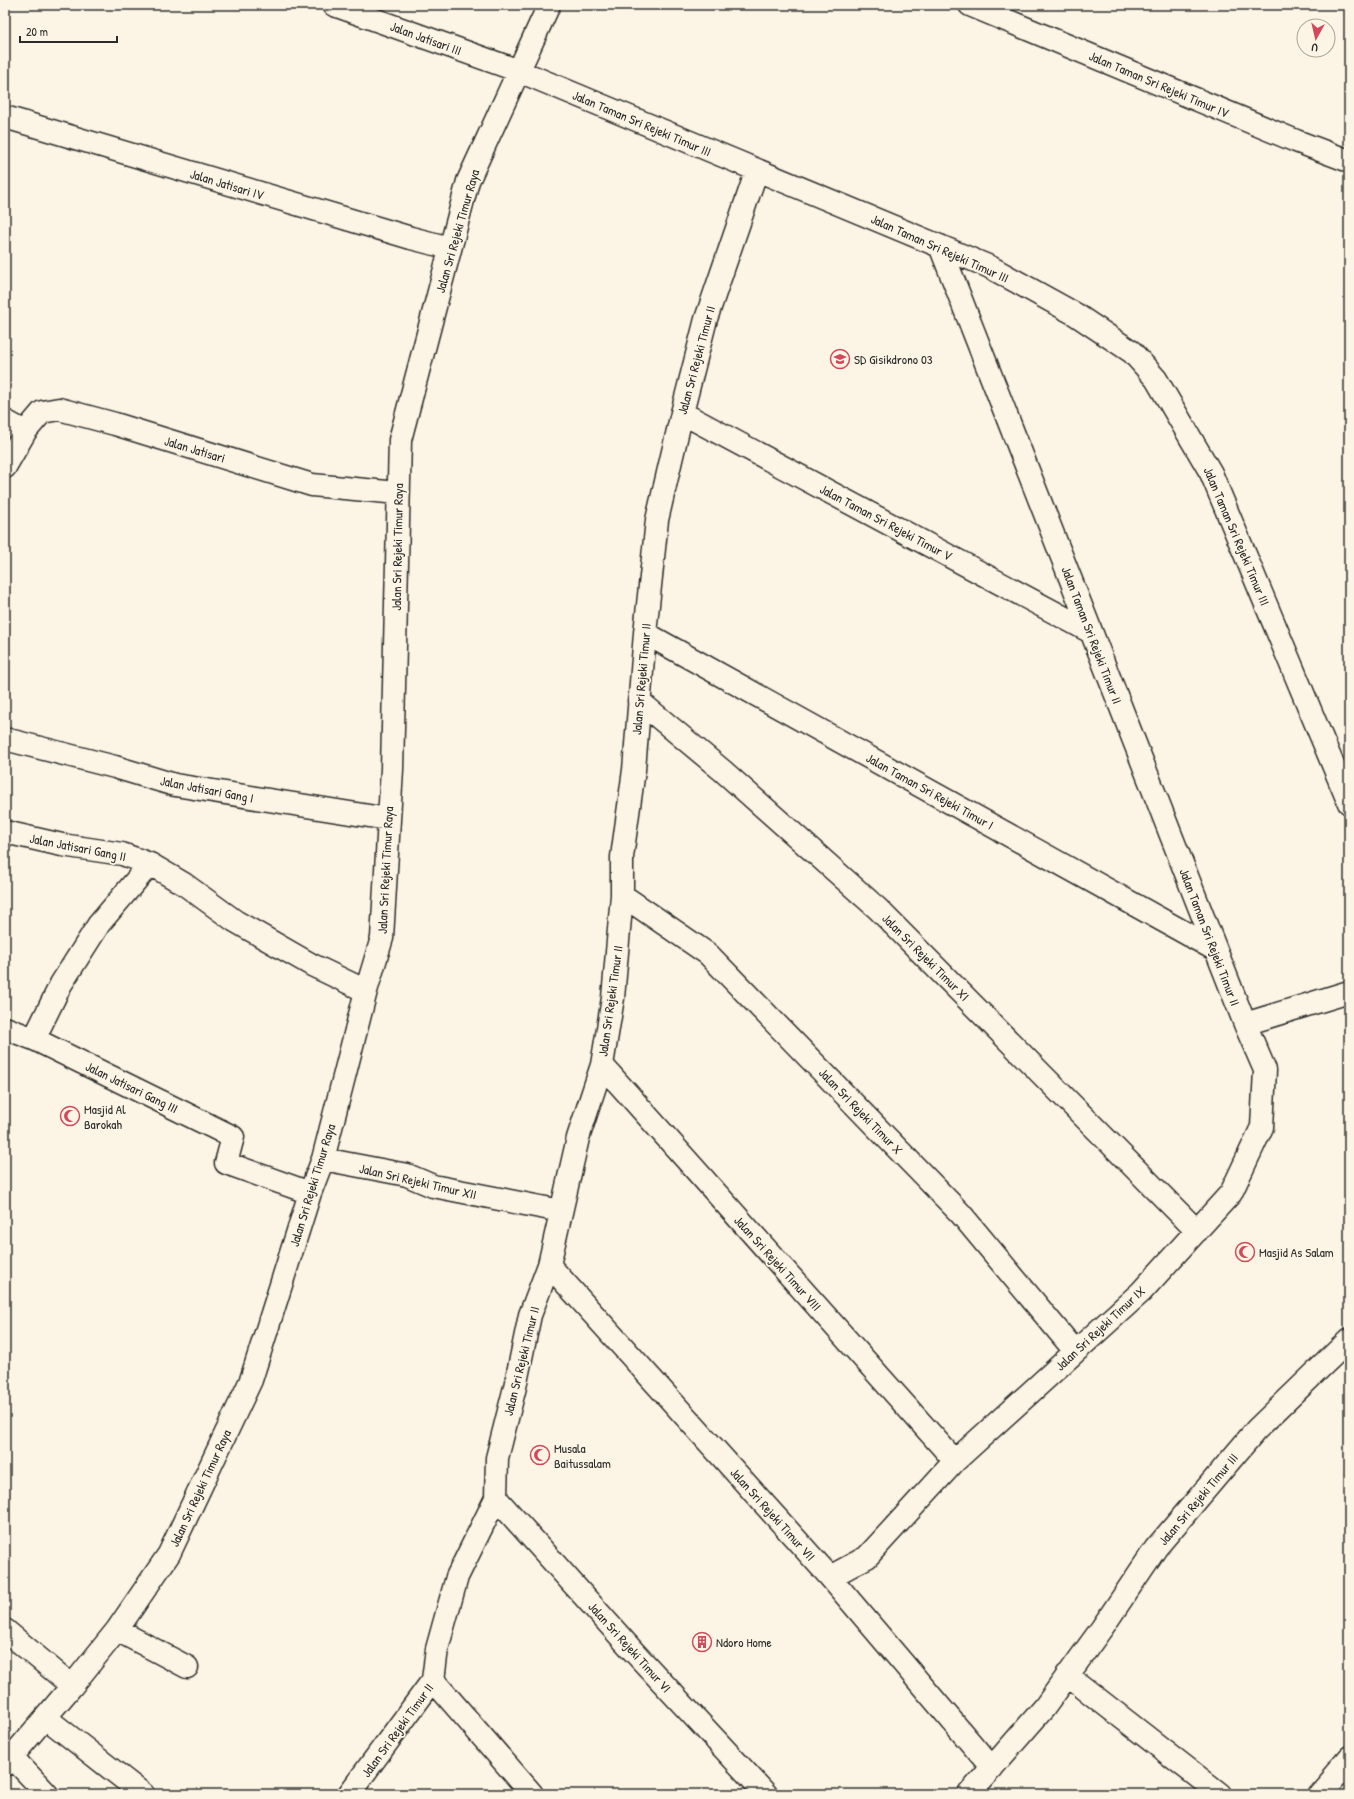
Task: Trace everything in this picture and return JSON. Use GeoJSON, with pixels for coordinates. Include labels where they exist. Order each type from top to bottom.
{"type":"FeatureCollection","features":[{"type":"Feature","properties":{"kind":"street","name":"Jalan Jatisari III"},"geometry":{"type":"LineString","coordinates":[[334,5],[519,72]]}},
{"type":"Feature","properties":{"kind":"street","name":"Jalan Sri Rejeki Timur Raya"},"geometry":{"type":"LineString","coordinates":[[9,1761],[118,1630],[169,1554],[251,1380],[310,1193],[323,1159],[366,991],[382,938],[392,769],[400,440],[468,181],[549,5]]}},
{"type":"Feature","properties":{"kind":"street","name":"Jalan Taman Sri Rejeki Timur IV"},"geometry":{"type":"LineString","coordinates":[[970,5],[1349,162]]}},
{"type":"Feature","properties":{"kind":"street","name":"Jalan Taman Sri Rejeki Timur III"},"geometry":{"type":"LineString","coordinates":[[519,72],[990,267],[1075,314],[1132,352],[1156,379],[1211,473],[1349,803]]}},
{"type":"Feature","properties":{"kind":"street","name":"Jalan Jatisari IV"},"geometry":{"type":"LineString","coordinates":[[5,117],[411,238],[450,248]]}},
{"type":"Feature","properties":{"kind":"street","name":"Jalan Sri Rejeki Timur II"},"geometry":{"type":"LineString","coordinates":[[349,1794],[433,1680],[437,1649],[457,1577],[496,1498],[497,1458],[515,1387],[530,1315],[549,1265],[578,1138],[602,1064],[613,998],[622,895],[622,857],[634,770],[645,633],[657,520],[706,319],[757,170]]}},
{"type":"Feature","properties":{"kind":"street","name":"Jalan Taman Sri Rejeki Timur II"},"geometry":{"type":"LineString","coordinates":[[940,246],[1245,1024]]}},
{"type":"Feature","properties":{"kind":"street","name":"Jalan Jatisari"},"geometry":{"type":"LineString","coordinates":[[5,467],[25,432],[42,412],[59,408],[312,485],[398,493]]}},
{"type":"Feature","properties":{"kind":"street","name":"Jalan Taman Sri Rejeki Timur V"},"geometry":{"type":"LineString","coordinates":[[682,413],[1091,632]]}},
{"type":"Feature","properties":{"kind":"street"},"geometry":{"type":"LineString","coordinates":[[5,421],[25,432]]}},
{"type":"Feature","properties":{"kind":"street","name":"Jalan Taman Sri Rejeki Timur I"},"geometry":{"type":"LineString","coordinates":[[645,633],[1216,950]]}},
{"type":"Feature","properties":{"kind":"street","name":"Jalan Sri Rejeki Timur XI"},"geometry":{"type":"LineString","coordinates":[[639,701],[723,771],[878,909],[1197,1231]]}},
{"type":"Feature","properties":{"kind":"street","name":"Jalan Jatisari Gang I"},"geometry":{"type":"LineString","coordinates":[[5,739],[115,767],[175,785],[388,819]]}},
{"type":"Feature","properties":{"kind":"street","name":"Jalan Jatisari Gang II"},"geometry":{"type":"LineString","coordinates":[[5,832],[62,845],[122,854],[150,864],[184,884],[235,921],[312,965],[366,991]]}},
{"type":"Feature","properties":{"kind":"street"},"geometry":{"type":"LineString","coordinates":[[34,1039],[61,984],[99,924],[150,864]]}},
{"type":"Feature","properties":{"kind":"street","name":"Jalan Sri Rejeki Timur X"},"geometry":{"type":"LineString","coordinates":[[622,895],[708,954],[961,1214],[1075,1351]]}},
{"type":"Feature","properties":{"kind":"street"},"geometry":{"type":"LineString","coordinates":[[1245,1024],[1349,992]]}},
{"type":"Feature","properties":{"kind":"street","name":"Jalan Sri Rejeki Timur IX"},"geometry":{"type":"LineString","coordinates":[[830,1577],[867,1557],[955,1461],[1140,1292],[1231,1193],[1262,1127],[1264,1070],[1245,1024]]}},
{"type":"Feature","properties":{"kind":"street","name":"Jalan Jatisari Gang III"},"geometry":{"type":"LineString","coordinates":[[5,1028],[34,1039],[233,1137],[226,1163],[310,1193]]}},
{"type":"Feature","properties":{"kind":"street","name":"Jalan Sri Rejeki Timur VIII"},"geometry":{"type":"LineString","coordinates":[[602,1064],[955,1461]]}},
{"type":"Feature","properties":{"kind":"street","name":"Jalan Sri Rejeki Timur XII"},"geometry":{"type":"LineString","coordinates":[[323,1159],[407,1175],[433,1186],[561,1211]]}},
{"type":"Feature","properties":{"kind":"street","name":"Jalan Sri Rejeki Timur VII"},"geometry":{"type":"LineString","coordinates":[[549,1265],[830,1577],[992,1768]]}},
{"type":"Feature","properties":{"kind":"street","name":"Jalan Sri Rejeki Timur III"},"geometry":{"type":"LineString","coordinates":[[969,1794],[1044,1708],[1161,1542],[1256,1430],[1349,1340]]}},
{"type":"Feature","properties":{"kind":"street","name":"Jalan Sri Rejeki Timur VI"},"geometry":{"type":"LineString","coordinates":[[496,1498],[634,1652],[766,1794]]}},
{"type":"Feature","properties":{"kind":"street"},"geometry":{"type":"LineString","coordinates":[[5,1630],[72,1686]]}},
{"type":"Feature","properties":{"kind":"street"},"geometry":{"type":"LineString","coordinates":[[118,1630],[187,1667]]}},
{"type":"Feature","properties":{"kind":"street"},"geometry":{"type":"LineString","coordinates":[[1067,1675],[1220,1794]]}},
{"type":"Feature","properties":{"kind":"street"},"geometry":{"type":"LineString","coordinates":[[433,1680],[532,1794]]}},
{"type":"Feature","properties":{"kind":"street"},"geometry":{"type":"LineString","coordinates":[[46,1718],[143,1794]]}},
{"type":"Feature","properties":{"kind":"street"},"geometry":{"type":"LineString","coordinates":[[1319,1794],[1349,1759]]}},
{"type":"Feature","properties":{"kind":"street"},"geometry":{"type":"LineString","coordinates":[[9,1761],[47,1794]]}},
{"type":"Feature","properties":{"kind":"place","name":"SD Gisikdrono 03"},"geometry":{"type":"Point","coordinates":[840,359]}},
{"type":"Feature","properties":{"kind":"place","name":"Masjid Al Barokah"},"geometry":{"type":"Point","coordinates":[70,1116]}},
{"type":"Feature","properties":{"kind":"place","name":"Masjid As Salam"},"geometry":{"type":"Point","coordinates":[1245,1252]}},
{"type":"Feature","properties":{"kind":"place","name":"Musala Baitussalam"},"geometry":{"type":"Point","coordinates":[540,1455]}},
{"type":"Feature","properties":{"kind":"place","name":"Ndoro Home"},"geometry":{"type":"Point","coordinates":[702,1642]}}]}
